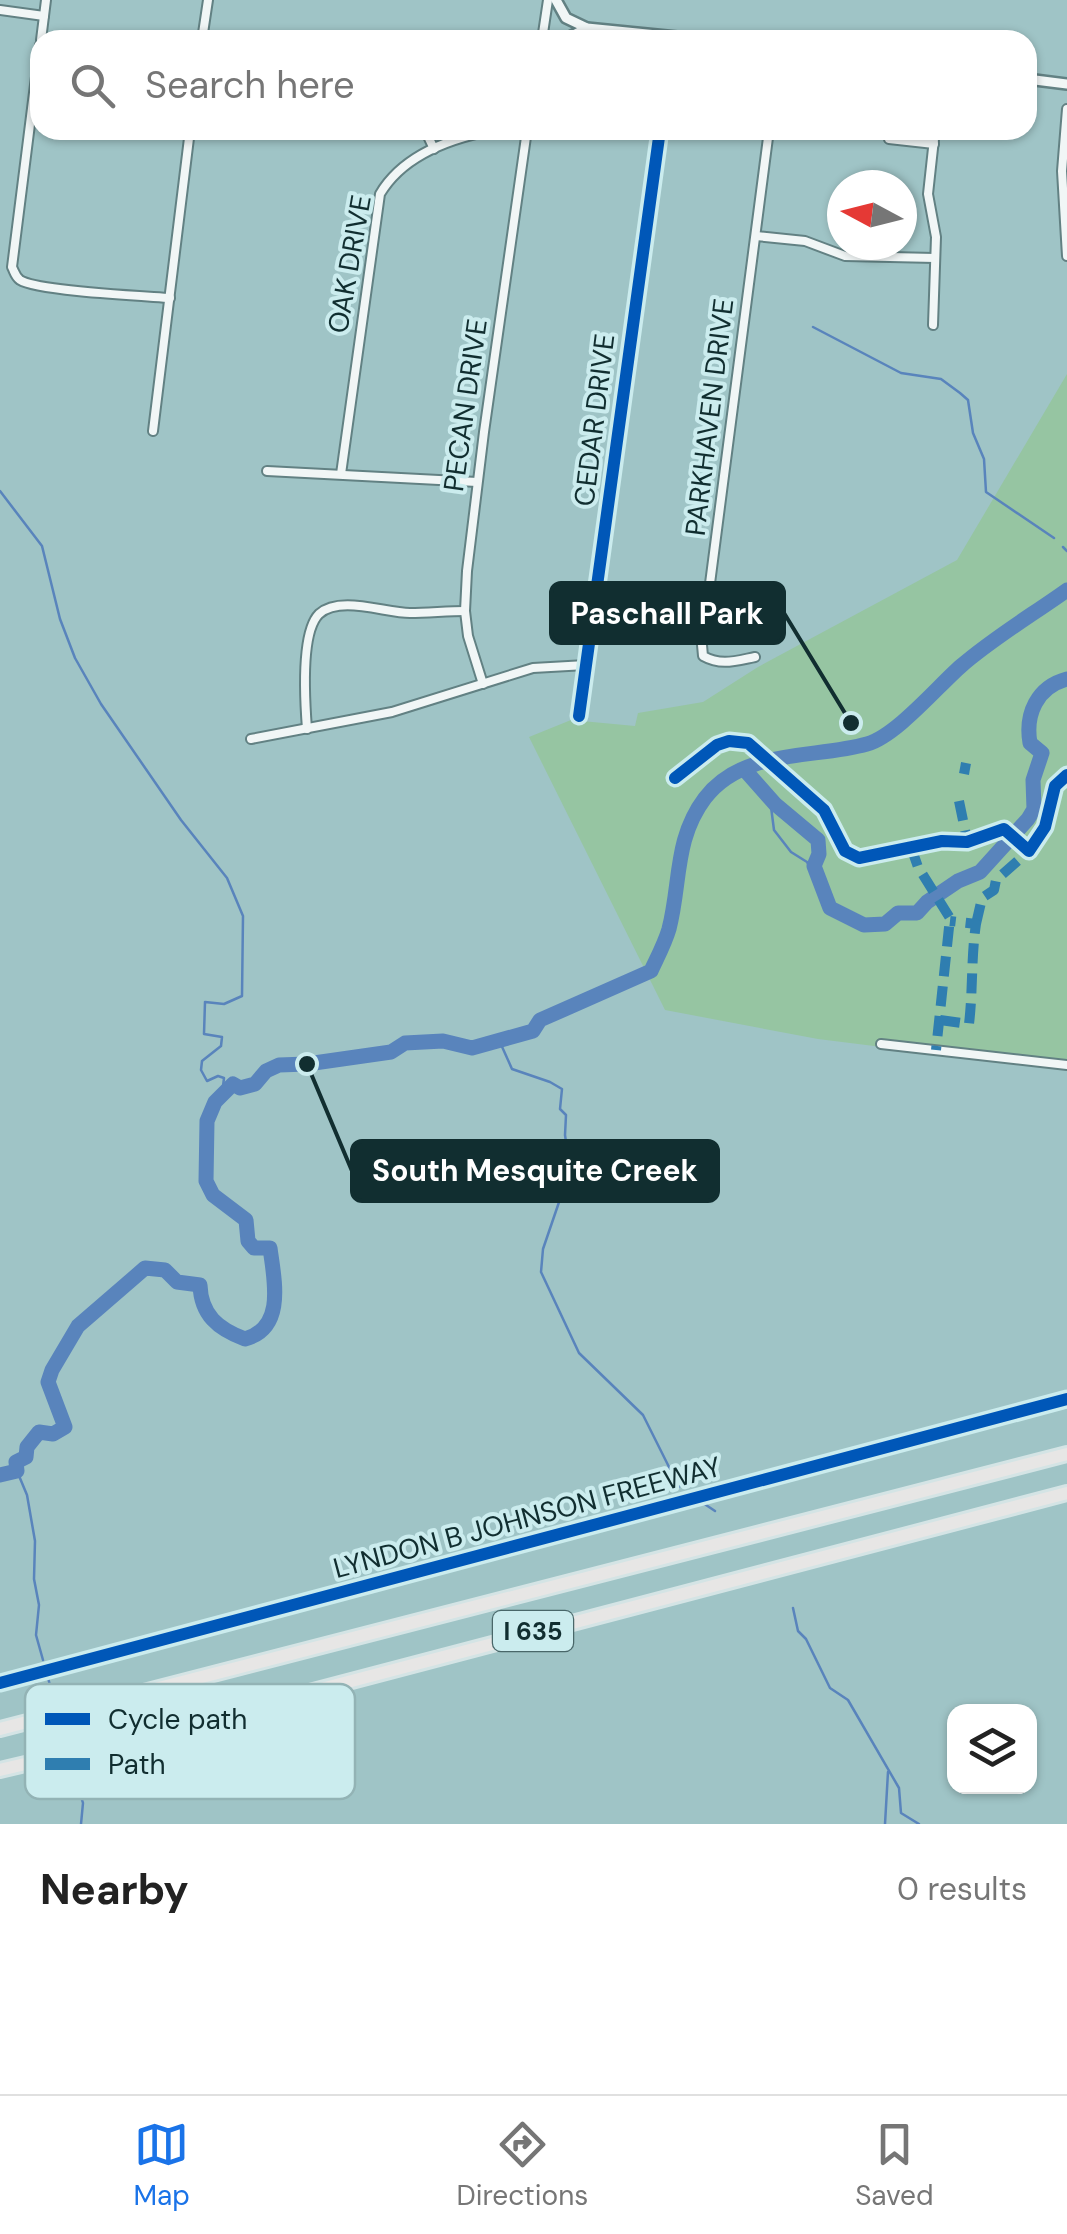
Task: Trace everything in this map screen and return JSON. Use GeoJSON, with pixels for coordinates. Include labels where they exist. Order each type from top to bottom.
{"type":"FeatureCollection","features":[{"type":"Feature","properties":{"kind":"highway","name":"I 635"},"geometry":{"type":"LineString","coordinates":[[175,1684],[1067,1454]]}},
{"type":"Feature","properties":{"kind":"highway","name":"I 635"},"geometry":{"type":"LineString","coordinates":[[339,1684],[1067,1493]]}},
{"type":"Feature","properties":{"kind":"highway","name":"I 635"},"geometry":{"type":"LineString","coordinates":[[0,1729],[25,1723]]}},
{"type":"Feature","properties":{"kind":"highway","name":"I 635"},"geometry":{"type":"LineString","coordinates":[[0,1771],[25,1765]]}},
{"type":"Feature","properties":{"kind":"street"},"geometry":{"type":"LineString","coordinates":[[42,30],[46,0]]}},
{"type":"Feature","properties":{"kind":"street"},"geometry":{"type":"LineString","coordinates":[[204,30],[208,0]]}},
{"type":"Feature","properties":{"kind":"street"},"geometry":{"type":"LineString","coordinates":[[544,30],[548,0]]}},
{"type":"Feature","properties":{"kind":"street"},"geometry":{"type":"LineString","coordinates":[[556,0],[566,18],[587,28],[604,30]]}},
{"type":"Feature","properties":{"kind":"street"},"geometry":{"type":"LineString","coordinates":[[0,10],[44,16]]}},
{"type":"Feature","properties":{"kind":"street"},"geometry":{"type":"LineString","coordinates":[[583,30],[587,28]]}},
{"type":"Feature","properties":{"kind":"street"},"geometry":{"type":"LineString","coordinates":[[1037,80],[1067,84]]}},
{"type":"Feature","properties":{"kind":"street"},"geometry":{"type":"LineString","coordinates":[[1067,109],[1062,171],[1067,256]]}},
{"type":"Feature","properties":{"kind":"street"},"geometry":{"type":"LineString","coordinates":[[30,122],[12,267],[16,278],[170,298]]}},
{"type":"Feature","properties":{"kind":"street"},"geometry":{"type":"LineString","coordinates":[[152,431],[189,140]]}},
{"type":"Feature","properties":{"kind":"street"},"geometry":{"type":"LineString","coordinates":[[430,140],[434,149]]}},
{"type":"Feature","properties":{"kind":"street","name":"OAK DRIVE"},"geometry":{"type":"LineString","coordinates":[[341,474],[380,194],[387,182],[418,155],[457,140]]}},
{"type":"Feature","properties":{"kind":"street","name":"PECAN DRIVE"},"geometry":{"type":"LineString","coordinates":[[484,684],[471,652],[465,611],[477,482],[525,140]]}},
{"type":"Feature","properties":{"kind":"street","name":"CEDAR DRIVE"},"geometry":{"type":"LineString","coordinates":[[579,716],[659,140]]}},
{"type":"Feature","properties":{"kind":"street","name":"PARKHAVEN DRIVE"},"geometry":{"type":"LineString","coordinates":[[755,657],[714,662],[703,656],[702,645],[768,140]]}},
{"type":"Feature","properties":{"kind":"street"},"geometry":{"type":"LineString","coordinates":[[898,140],[934,144]]}},
{"type":"Feature","properties":{"kind":"street"},"geometry":{"type":"LineString","coordinates":[[933,325],[936,238],[928,194],[935,140]]}},
{"type":"Feature","properties":{"kind":"street"},"geometry":{"type":"LineString","coordinates":[[756,236],[806,241],[845,256],[935,258]]}},
{"type":"Feature","properties":{"kind":"street"},"geometry":{"type":"LineString","coordinates":[[268,471],[477,482]]}},
{"type":"Feature","properties":{"kind":"street"},"geometry":{"type":"LineString","coordinates":[[307,728],[305,675],[314,622],[324,611],[345,606],[410,613],[465,611]]}},
{"type":"Feature","properties":{"kind":"street"},"geometry":{"type":"LineString","coordinates":[[252,738],[392,712],[533,668],[586,665]]}},
{"type":"Feature","properties":{"kind":"street"},"geometry":{"type":"LineString","coordinates":[[880,1044],[1067,1065]]}},
{"type":"Feature","properties":{"kind":"street","name":"LYNDON B JOHNSON FREEWAY"},"geometry":{"type":"LineString","coordinates":[[0,1683],[1067,1399]]}},
{"type":"Feature","properties":{"kind":"green space"},"geometry":{"type":"Polygon","coordinates":[[[1067,374],[1067,1070],[818,1039],[665,1010],[529,737],[571,720],[635,726],[638,713],[703,702],[758,667],[957,560],[1067,374]]]}},
{"type":"Feature","properties":{"kind":"waterway"},"geometry":{"type":"LineString","coordinates":[[813,327],[901,373],[941,379],[968,400],[973,433],[984,459],[986,492],[1054,538]]}},
{"type":"Feature","properties":{"kind":"waterway"},"geometry":{"type":"LineString","coordinates":[[0,491],[42,546],[60,619],[75,658],[101,704],[181,820],[227,878],[243,916],[242,996],[224,1004],[205,1002],[204,1034],[222,1037],[221,1046],[202,1061],[201,1070],[207,1081],[218,1076],[224,1078],[222,1095]]}},
{"type":"Feature","properties":{"kind":"waterway"},"geometry":{"type":"LineString","coordinates":[[1063,547],[1067,551]]}},
{"type":"Feature","properties":{"kind":"waterway"},"geometry":{"type":"LineString","coordinates":[[0,1475],[17,1471],[16,1462],[26,1457],[27,1447],[39,1432],[53,1434],[65,1427],[48,1382],[52,1370],[78,1326],[145,1268],[165,1270],[177,1282],[200,1285],[208,1313],[235,1335],[245,1339],[267,1324],[274,1301],[270,1248],[254,1248],[248,1241],[246,1220],[213,1195],[206,1181],[207,1121],[215,1102],[233,1084],[240,1088],[255,1084],[266,1071],[279,1065],[391,1052],[405,1043],[443,1041],[472,1048],[533,1031],[540,1020],[651,971],[669,929],[688,829],[705,798],[721,782],[759,763],[846,749],[878,739],[973,656],[1067,590]]}},
{"type":"Feature","properties":{"kind":"waterway"},"geometry":{"type":"LineString","coordinates":[[744,769],[775,804],[818,840],[819,854],[814,866],[830,908],[864,925],[885,924],[898,913],[917,913],[958,881],[980,872],[1028,819],[1034,809],[1033,780],[1042,753],[1030,743],[1029,722],[1041,695],[1067,679]]}},
{"type":"Feature","properties":{"kind":"waterway"},"geometry":{"type":"LineString","coordinates":[[770,799],[774,830],[791,852],[807,862],[816,877]]}},
{"type":"Feature","properties":{"kind":"waterway"},"geometry":{"type":"LineString","coordinates":[[499,1040],[512,1069],[562,1089],[560,1109],[566,1115],[570,1170],[543,1249],[541,1272],[579,1353],[643,1415],[679,1487]]}},
{"type":"Feature","properties":{"kind":"waterway"},"geometry":{"type":"LineString","coordinates":[[17,1471],[27,1495],[35,1541],[34,1579],[39,1605],[36,1635],[43,1660]]}},
{"type":"Feature","properties":{"kind":"waterway"},"geometry":{"type":"LineString","coordinates":[[700,1501],[715,1511]]}},
{"type":"Feature","properties":{"kind":"waterway"},"geometry":{"type":"LineString","coordinates":[[793,1608],[798,1631],[806,1639],[830,1688],[848,1700],[899,1788],[901,1813],[919,1824]]}},
{"type":"Feature","properties":{"kind":"waterway"},"geometry":{"type":"LineString","coordinates":[[48,1678],[50,1684]]}},
{"type":"Feature","properties":{"kind":"waterway"},"geometry":{"type":"LineString","coordinates":[[885,1824],[888,1772]]}},
{"type":"Feature","properties":{"kind":"waterway"},"geometry":{"type":"LineString","coordinates":[[81,1824],[82,1799]]}},
{"type":"Feature","properties":{"kind":"marked path"},"geometry":{"type":"LineString","coordinates":[[964,774],[966,763]]}},
{"type":"Feature","properties":{"kind":"marked path"},"geometry":{"type":"LineString","coordinates":[[959,801],[966,835]]}},
{"type":"Feature","properties":{"kind":"marked path"},"geometry":{"type":"LineString","coordinates":[[911,847],[918,867],[950,918],[936,1050]]}},
{"type":"Feature","properties":{"kind":"marked path"},"geometry":{"type":"LineString","coordinates":[[976,924],[982,898],[1029,851]]}},
{"type":"Feature","properties":{"kind":"marked path"},"geometry":{"type":"LineString","coordinates":[[940,1020],[969,1024],[976,924],[950,921]]}},
{"type":"Feature","properties":{"kind":"cycle path"},"geometry":{"type":"LineString","coordinates":[[579,716],[659,140]]}},
{"type":"Feature","properties":{"kind":"cycle path"},"geometry":{"type":"LineString","coordinates":[[675,778],[717,745],[729,741],[748,743],[824,810],[845,851],[859,858],[942,841],[967,842],[1004,829],[1029,851],[1045,827],[1055,786],[1067,775]]}},
{"type":"Feature","properties":{"kind":"cycle path"},"geometry":{"type":"LineString","coordinates":[[0,1683],[1067,1399]]}},
{"type":"Feature","properties":{"kind":"place","name":"Paschall Park"},"geometry":{"type":"Point","coordinates":[851,723]}},
{"type":"Feature","properties":{"kind":"place","name":"South Mesquite Creek"},"geometry":{"type":"Point","coordinates":[307,1064]}}]}
